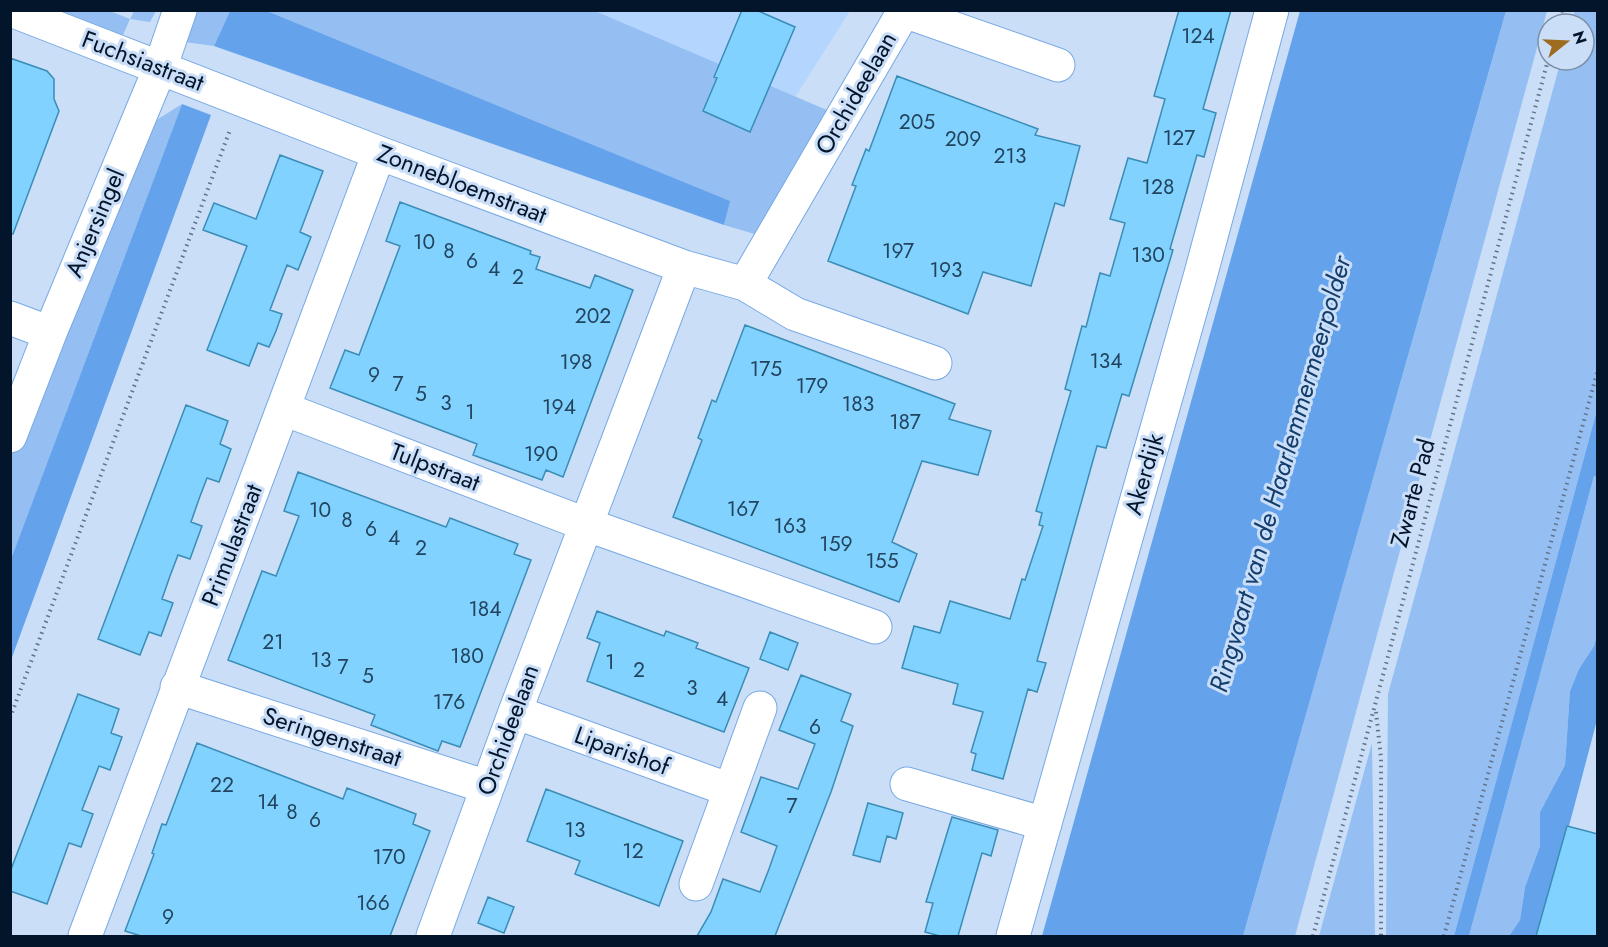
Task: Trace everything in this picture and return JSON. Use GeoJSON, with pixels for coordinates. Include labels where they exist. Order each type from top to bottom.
{"type":"FeatureCollection","features":[{"type":"Feature","properties":{"kind":"street","name":"Fuchsiastraat"},"geometry":{"type":"LineString","coordinates":[[11,10],[242,98]]}},
{"type":"Feature","properties":{"kind":"street","name":"Anjersingel"},"geometry":{"type":"LineString","coordinates":[[10,436],[50,333],[160,68],[180,10]]}},
{"type":"Feature","properties":{"kind":"street","name":"Akerdijk"},"geometry":{"type":"LineString","coordinates":[[1013,936],[1200,277],[1272,10]]}},
{"type":"Feature","properties":{"kind":"street","name":"Orchideelaan"},"geometry":{"type":"LineString","coordinates":[[745,284],[904,11],[1058,65]]}},
{"type":"Feature","properties":{"kind":"street","name":"Zonnebloemstraat"},"geometry":{"type":"LineString","coordinates":[[242,98],[379,153],[684,267]]}},
{"type":"Feature","properties":{"kind":"street","name":"Primulastraat"},"geometry":{"type":"LineString","coordinates":[[85,936],[379,153]]}},
{"type":"Feature","properties":{"kind":"street"},"geometry":{"type":"LineString","coordinates":[[684,267],[745,284],[795,314],[935,363]]}},
{"type":"Feature","properties":{"kind":"street","name":"Orchideelaan"},"geometry":{"type":"LineString","coordinates":[[433,936],[585,524],[684,267]]}},
{"type":"Feature","properties":{"kind":"street"},"geometry":{"type":"LineString","coordinates":[[10,318],[50,333]]}},
{"type":"Feature","properties":{"kind":"street","name":"Tulpstraat"},"geometry":{"type":"LineString","coordinates":[[284,409],[585,524]]}},
{"type":"Feature","properties":{"kind":"street"},"geometry":{"type":"LineString","coordinates":[[585,524],[875,627]]}},
{"type":"Feature","properties":{"kind":"street","name":"Seringenstraat"},"geometry":{"type":"LineString","coordinates":[[177,687],[487,787]]}},
{"type":"Feature","properties":{"kind":"street"},"geometry":{"type":"LineString","coordinates":[[696,884],[760,708]]}},
{"type":"Feature","properties":{"kind":"street","name":"Liparishof"},"geometry":{"type":"LineString","coordinates":[[515,712],[730,790]]}},
{"type":"Feature","properties":{"kind":"street"},"geometry":{"type":"LineString","coordinates":[[907,784],[1045,824]]}},
{"type":"Feature","properties":{"kind":"path","name":"Zwarte Pad"},"geometry":{"type":"LineString","coordinates":[[1313,936],[1545,72]]}},
{"type":"Feature","properties":{"kind":"path"},"geometry":{"type":"LineString","coordinates":[[10,718],[242,98]]}},
{"type":"Feature","properties":{"kind":"path"},"geometry":{"type":"LineString","coordinates":[[1444,936],[1598,369]]}},
{"type":"Feature","properties":{"kind":"path"},"geometry":{"type":"LineString","coordinates":[[1376,708],[1380,758],[1381,936]]}},
{"type":"Feature","properties":{"kind":"shaded area"},"geometry":{"type":"Polygon","coordinates":[[[61,11],[110,11],[130,19],[123,35],[61,11]]]}},
{"type":"Feature","properties":{"kind":"shaded area"},"geometry":{"type":"Polygon","coordinates":[[[134,11],[156,11],[150,22],[130,19],[134,11]]]}},
{"type":"Feature","properties":{"kind":"shaded area"},"geometry":{"type":"Polygon","coordinates":[[[198,11],[230,11],[214,46],[184,42],[198,11]]]}},
{"type":"Feature","properties":{"kind":"shaded area"},"geometry":{"type":"Polygon","coordinates":[[[267,11],[595,11],[829,111],[758,235],[724,225],[729,201],[267,11]]]}},
{"type":"Feature","properties":{"kind":"shaded area"},"geometry":{"type":"Polygon","coordinates":[[[478,11],[850,11],[771,135],[478,11]]]}},
{"type":"Feature","properties":{"kind":"shaded area"},"geometry":{"type":"Polygon","coordinates":[[[1506,11],[1547,11],[1536,12],[1536,51],[1295,936],[1243,936],[1506,11]]]}},
{"type":"Feature","properties":{"kind":"shaded area"},"geometry":{"type":"Polygon","coordinates":[[[1597,11],[1597,410],[1454,936],[1386,936],[1388,694],[1558,72],[1596,72],[1596,12],[1575,12],[1597,11]]]}},
{"type":"Feature","properties":{"kind":"shaded area"},"geometry":{"type":"Polygon","coordinates":[[[182,104],[11,559],[11,455],[155,121],[182,104]]]}},
{"type":"Feature","properties":{"kind":"shaded area"},"geometry":{"type":"Polygon","coordinates":[[[1594,476],[1598,477],[1597,635],[1594,646],[1579,669],[1570,691],[1565,765],[1540,812],[1540,846],[1525,887],[1520,920],[1509,936],[1469,936],[1594,476]]]}},
{"type":"Feature","properties":{"kind":"shaded area"},"geometry":{"type":"Polygon","coordinates":[[[1372,743],[1375,936],[1319,936],[1372,743]]]}},
{"type":"Feature","properties":{"kind":"water"},"geometry":{"type":"Polygon","coordinates":[[[230,11],[267,11],[730,201],[724,225],[214,46],[230,11]]]}},
{"type":"Feature","properties":{"kind":"water","name":"Ringvaart van de Haarlemmermeerpolder"},"geometry":{"type":"Polygon","coordinates":[[[1300,11],[1506,11],[1243,936],[1042,936],[1300,11]]]}},
{"type":"Feature","properties":{"kind":"water"},"geometry":{"type":"Polygon","coordinates":[[[182,104],[211,115],[11,660],[11,559],[182,104]]]}},
{"type":"Feature","properties":{"kind":"water"},"geometry":{"type":"Polygon","coordinates":[[[1597,410],[1597,477],[1594,476],[1469,936],[1454,936],[1597,410]]]}},
{"type":"Feature","properties":{"kind":"water"},"geometry":{"type":"Polygon","coordinates":[[[1597,635],[1597,720],[1540,936],[1509,936],[1520,920],[1525,887],[1540,846],[1540,812],[1565,765],[1570,691],[1579,669],[1594,646],[1597,635]]]}},
{"type":"Feature","properties":{"kind":"building"},"geometry":{"type":"Polygon","coordinates":[[[742,10],[756,10],[795,27],[750,132],[703,111],[717,78],[714,77],[742,10]]]}},
{"type":"Feature","properties":{"kind":"building"},"geometry":{"type":"Polygon","coordinates":[[[1179,10],[1231,10],[1203,109],[1216,113],[1204,157],[1197,155],[1170,249],[1173,250],[1129,396],[1122,394],[1106,448],[1097,446],[1037,661],[1046,663],[1037,692],[1028,689],[1003,779],[972,770],[976,754],[971,752],[983,712],[953,704],[958,684],[902,668],[914,626],[940,633],[950,601],[1010,619],[1022,579],[1025,580],[1043,526],[1039,525],[1042,513],[1036,511],[1071,391],[1065,389],[1082,326],[1086,327],[1100,273],[1110,276],[1125,223],[1110,219],[1128,158],[1147,163],[1165,99],[1154,96],[1179,10]]]}},
{"type":"Feature","properties":{"kind":"building"},"geometry":{"type":"Polygon","coordinates":[[[10,58],[47,71],[54,79],[54,99],[59,111],[13,234],[10,234],[10,58]]]}},
{"type":"Feature","properties":{"kind":"building"},"geometry":{"type":"Polygon","coordinates":[[[897,76],[1038,129],[1035,135],[1080,146],[1064,206],[1055,203],[1031,286],[983,272],[968,314],[828,261],[856,186],[852,185],[866,149],[869,151],[897,76]]]}},
{"type":"Feature","properties":{"kind":"building"},"geometry":{"type":"Polygon","coordinates":[[[280,155],[323,171],[300,232],[311,237],[298,270],[287,265],[270,310],[282,314],[276,331],[269,347],[258,343],[249,366],[207,350],[247,246],[203,230],[214,203],[256,219],[280,155]]]}},
{"type":"Feature","properties":{"kind":"building"},"geometry":{"type":"Polygon","coordinates":[[[400,202],[531,251],[530,254],[540,257],[536,269],[590,288],[595,275],[633,290],[563,477],[546,470],[542,480],[473,455],[477,444],[330,388],[345,350],[359,355],[400,246],[386,241],[400,202]]]}},
{"type":"Feature","properties":{"kind":"building"},"geometry":{"type":"Polygon","coordinates":[[[745,325],[955,404],[949,419],[991,431],[978,475],[922,461],[892,542],[917,554],[899,602],[673,517],[702,440],[698,438],[712,400],[716,402],[745,325]]]}},
{"type":"Feature","properties":{"kind":"building"},"geometry":{"type":"Polygon","coordinates":[[[186,405],[228,421],[220,444],[231,449],[219,482],[207,478],[199,499],[191,522],[202,526],[190,559],[178,555],[170,576],[162,599],[173,603],[161,636],[149,632],[140,655],[98,639],[186,405]]]}},
{"type":"Feature","properties":{"kind":"building"},"geometry":{"type":"Polygon","coordinates":[[[298,472],[446,527],[450,518],[518,544],[514,554],[531,560],[460,747],[442,741],[438,751],[371,725],[375,715],[228,660],[262,571],[276,576],[299,516],[284,511],[298,472]]]}},
{"type":"Feature","properties":{"kind":"building"},"geometry":{"type":"Polygon","coordinates":[[[597,611],[664,636],[666,631],[698,643],[696,648],[749,668],[724,732],[587,681],[600,643],[587,638],[597,611]]]}},
{"type":"Feature","properties":{"kind":"building"},"geometry":{"type":"Polygon","coordinates":[[[770,632],[798,643],[788,670],[760,659],[770,632]]]}},
{"type":"Feature","properties":{"kind":"building"},"geometry":{"type":"Polygon","coordinates":[[[801,675],[851,694],[841,721],[853,726],[831,792],[775,936],[697,936],[711,912],[723,879],[760,892],[777,846],[741,832],[761,777],[798,789],[815,744],[779,730],[801,675]]]}},
{"type":"Feature","properties":{"kind":"building"},"geometry":{"type":"Polygon","coordinates":[[[78,694],[119,709],[111,733],[122,737],[110,770],[99,766],[82,810],[93,814],[81,847],[69,843],[47,904],[10,891],[10,872],[78,694]]]}},
{"type":"Feature","properties":{"kind":"building"},"geometry":{"type":"Polygon","coordinates":[[[197,743],[343,799],[347,788],[416,814],[413,824],[430,831],[390,936],[141,936],[125,931],[154,854],[152,853],[162,824],[166,825],[197,743]]]}},
{"type":"Feature","properties":{"kind":"building"},"geometry":{"type":"Polygon","coordinates":[[[546,789],[683,841],[659,906],[575,874],[580,861],[527,841],[546,789]]]}},
{"type":"Feature","properties":{"kind":"building"},"geometry":{"type":"Polygon","coordinates":[[[868,803],[903,813],[896,839],[887,836],[880,862],[853,855],[868,803]]]}},
{"type":"Feature","properties":{"kind":"building"},"geometry":{"type":"Polygon","coordinates":[[[952,817],[998,830],[991,856],[982,853],[958,936],[940,936],[925,932],[933,903],[926,902],[952,817]]]}},
{"type":"Feature","properties":{"kind":"building"},"geometry":{"type":"Polygon","coordinates":[[[1567,826],[1598,834],[1598,936],[1536,936],[1567,826]]]}},
{"type":"Feature","properties":{"kind":"building"},"geometry":{"type":"Polygon","coordinates":[[[488,897],[514,907],[504,933],[478,923],[488,897]]]}}]}
